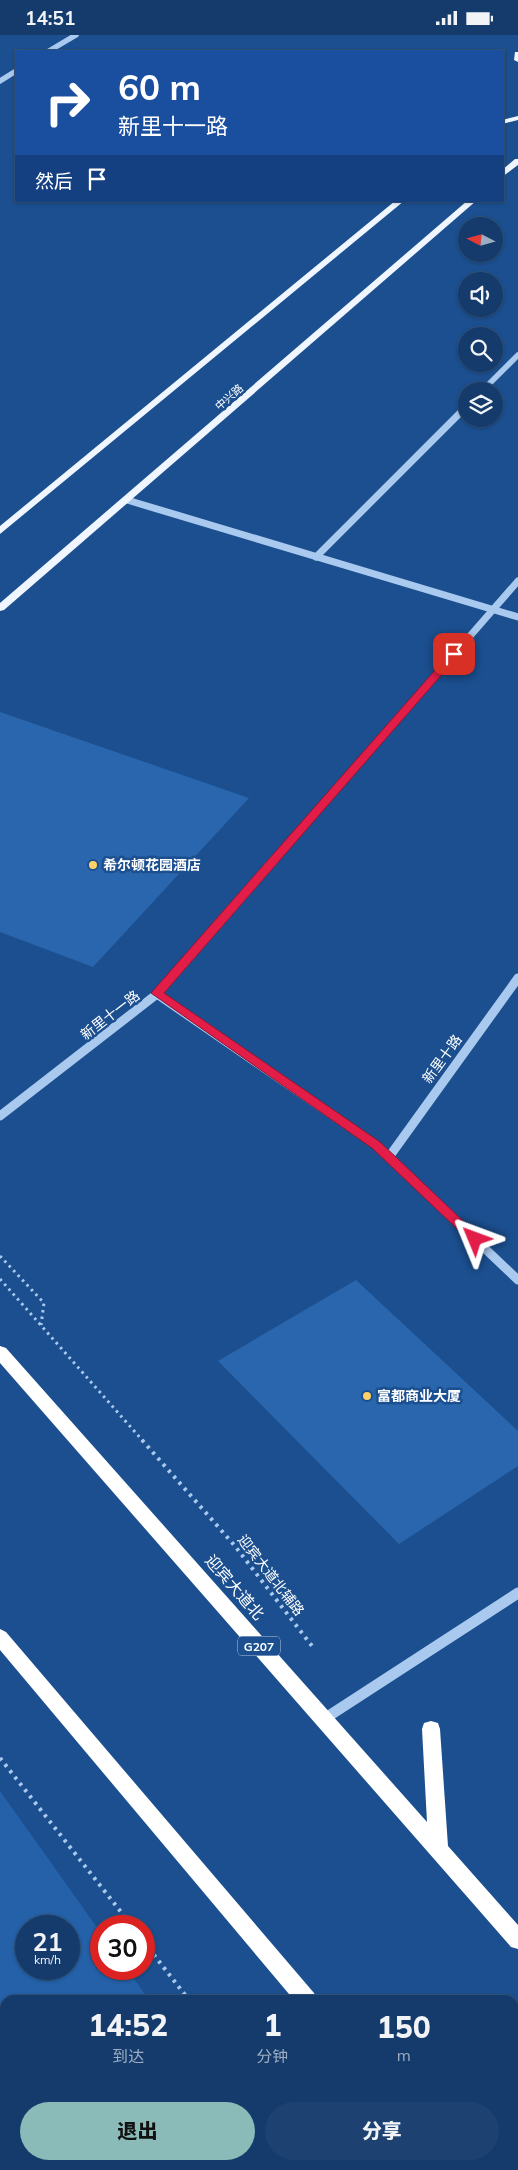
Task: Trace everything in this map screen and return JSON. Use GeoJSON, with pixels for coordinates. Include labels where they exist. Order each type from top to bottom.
{"type":"FeatureCollection","features":[{"type":"Feature","properties":{"kind":"highway","name":"迎宾大道北"},"geometry":{"type":"LineString","coordinates":[[0,1352],[518,1940]]}},
{"type":"Feature","properties":{"kind":"highway"},"geometry":{"type":"LineString","coordinates":[[0,1637],[303,1995]]}},
{"type":"Feature","properties":{"kind":"highway"},"geometry":{"type":"LineString","coordinates":[[431,1729],[438,1849]]}},
{"type":"Feature","properties":{"kind":"main road"},"geometry":{"type":"LineString","coordinates":[[518,54],[518,60]]}},
{"type":"Feature","properties":{"kind":"main road"},"geometry":{"type":"LineString","coordinates":[[504,122],[518,118]]}},
{"type":"Feature","properties":{"kind":"main road"},"geometry":{"type":"LineString","coordinates":[[504,173],[518,161]]}},
{"type":"Feature","properties":{"kind":"main road"},"geometry":{"type":"LineString","coordinates":[[0,531],[399,202]]}},
{"type":"Feature","properties":{"kind":"main road","name":"中兴路"},"geometry":{"type":"LineString","coordinates":[[0,609],[471,202]]}},
{"type":"Feature","properties":{"kind":"street"},"geometry":{"type":"LineString","coordinates":[[51,50],[76,35]]}},
{"type":"Feature","properties":{"kind":"street"},"geometry":{"type":"LineString","coordinates":[[0,81],[15,72]]}},
{"type":"Feature","properties":{"kind":"street"},"geometry":{"type":"LineString","coordinates":[[491,382],[518,355]]}},
{"type":"Feature","properties":{"kind":"street"},"geometry":{"type":"LineString","coordinates":[[316,557],[458,415]]}},
{"type":"Feature","properties":{"kind":"street"},"geometry":{"type":"LineString","coordinates":[[127,500],[518,617]]}},
{"type":"Feature","properties":{"kind":"street","name":"新里十一路"},"geometry":{"type":"LineString","coordinates":[[0,1116],[157,993],[518,581]]}},
{"type":"Feature","properties":{"kind":"street","name":"新里十路"},"geometry":{"type":"LineString","coordinates":[[389,1157],[518,978]]}},
{"type":"Feature","properties":{"kind":"street"},"geometry":{"type":"LineString","coordinates":[[157,993],[376,1145],[518,1280]]}},
{"type":"Feature","properties":{"kind":"street"},"geometry":{"type":"LineString","coordinates":[[324,1719],[518,1593]]}},
{"type":"Feature","properties":{"kind":"path"},"geometry":{"type":"LineString","coordinates":[[0,1256],[44,1303],[41,1325]]}},
{"type":"Feature","properties":{"kind":"path","name":"迎宾大道北辅路"},"geometry":{"type":"LineString","coordinates":[[0,1279],[235,1546],[354,1699]]}},
{"type":"Feature","properties":{"kind":"path"},"geometry":{"type":"LineString","coordinates":[[0,1758],[123,1915]]}},
{"type":"Feature","properties":{"kind":"path"},"geometry":{"type":"LineString","coordinates":[[155,1955],[186,1995]]}},
{"type":"Feature","properties":{"kind":"shaded area"},"geometry":{"type":"Polygon","coordinates":[[[0,1791],[90,1918],[90,1980],[135,1980],[145,1995],[0,1995],[0,1791]]]}},
{"type":"Feature","properties":{"kind":"building","name":"希尔顿花园酒店"},"geometry":{"type":"Polygon","coordinates":[[[0,712],[249,798],[93,967],[0,932],[0,712]]]}},
{"type":"Feature","properties":{"kind":"building","name":"富都商业大厦"},"geometry":{"type":"Polygon","coordinates":[[[356,1280],[518,1431],[518,1466],[399,1544],[218,1361],[356,1280]]]}},
{"type":"Feature","properties":{"kind":"place","name":"希尔顿花园酒店"},"geometry":{"type":"Point","coordinates":[93,865]}},
{"type":"Feature","properties":{"kind":"place","name":"富都商业大厦"},"geometry":{"type":"Point","coordinates":[367,1396]}},
{"type":"Feature","properties":{"kind":"route"},"geometry":{"type":"LineString","coordinates":[[454,654],[157,993],[376,1145],[475,1239]]}}]}
